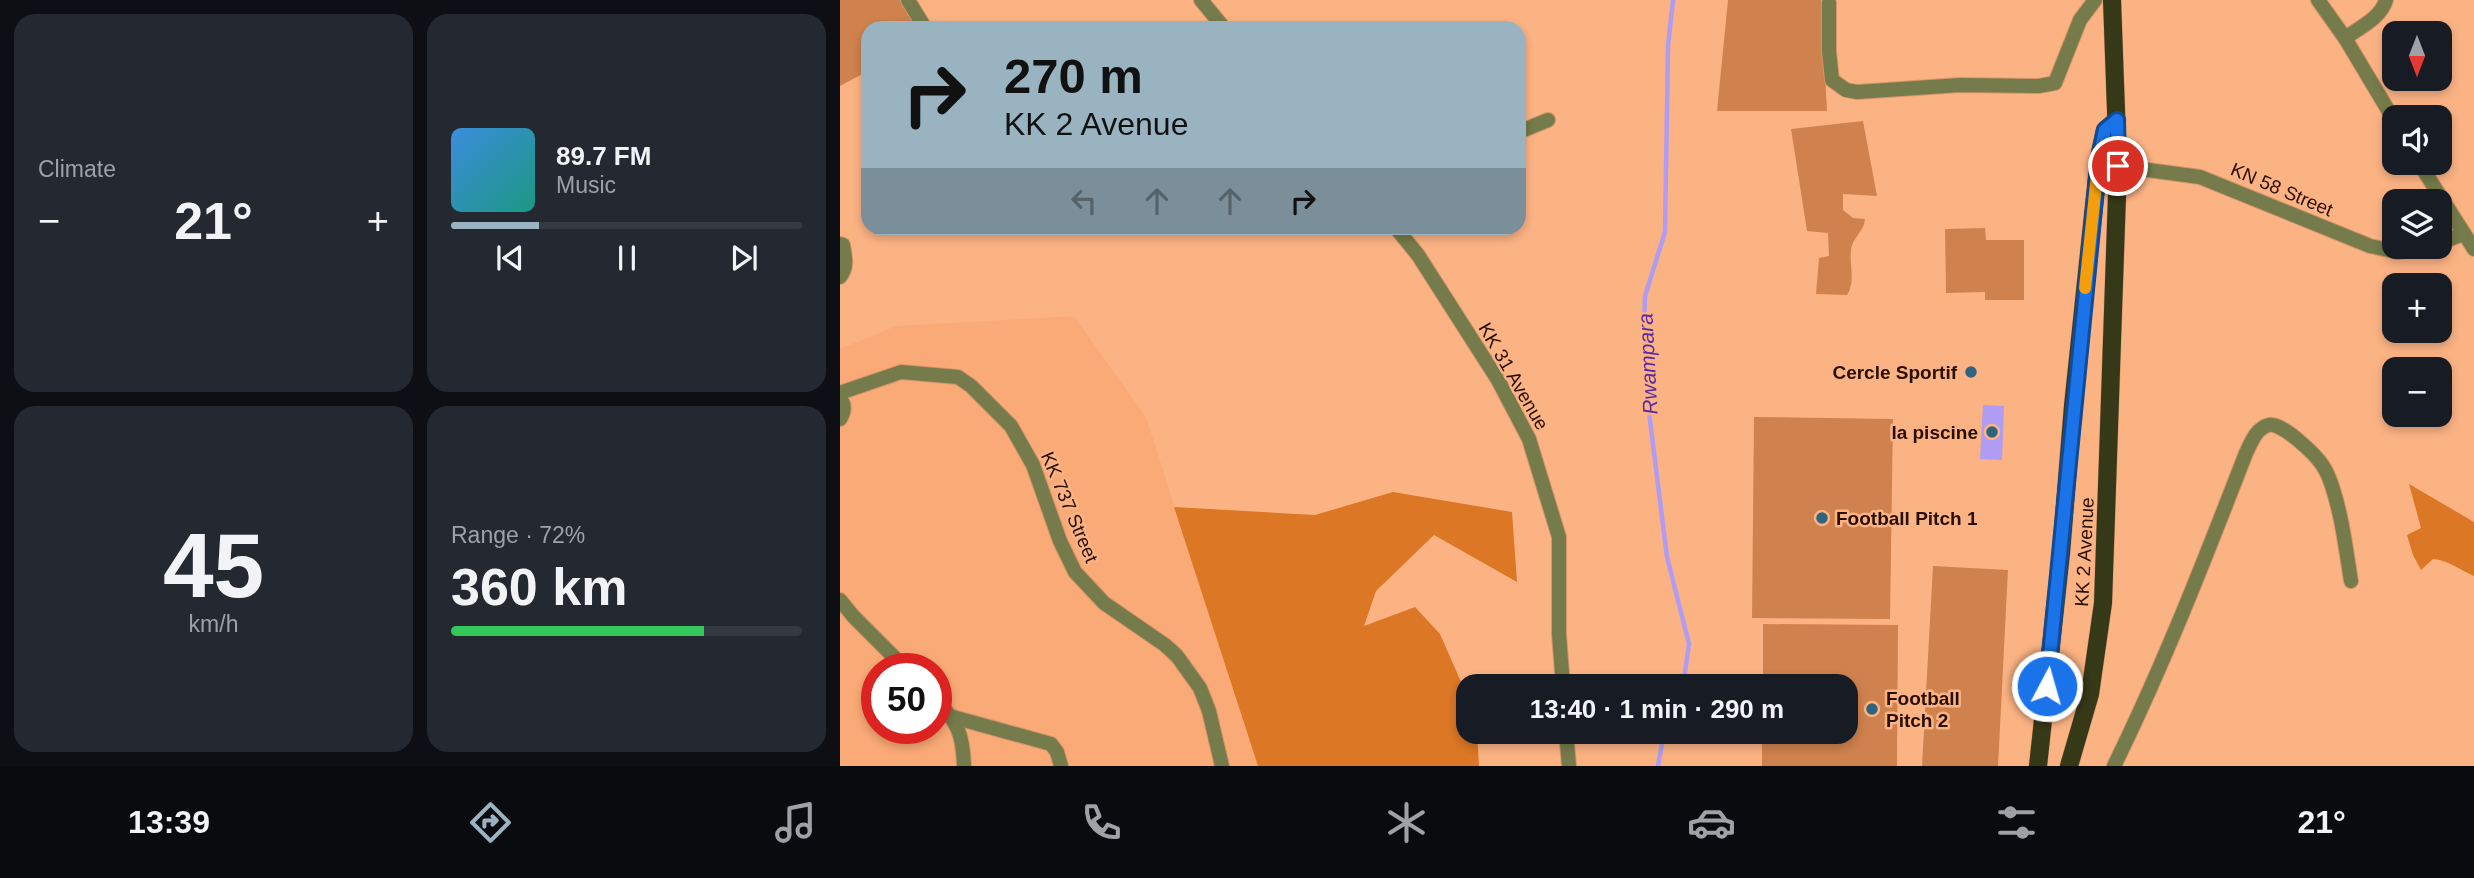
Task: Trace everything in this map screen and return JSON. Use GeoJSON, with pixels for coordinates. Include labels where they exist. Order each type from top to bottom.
{"type":"FeatureCollection","features":[{"type":"Feature","properties":{"kind":"main road","name":"KK 2 Avenue"},"geometry":{"type":"LineString","coordinates":[[2069,766],[2090,694],[2103,603],[2118,166],[2112,0]]}},
{"type":"Feature","properties":{"kind":"main road"},"geometry":{"type":"LineString","coordinates":[[2038,766],[2099,158],[2105,130],[2117,120]]}},
{"type":"Feature","properties":{"kind":"street"},"geometry":{"type":"LineString","coordinates":[[908,0],[921,21]]}},
{"type":"Feature","properties":{"kind":"street"},"geometry":{"type":"LineString","coordinates":[[1201,0],[1218,21]]}},
{"type":"Feature","properties":{"kind":"street"},"geometry":{"type":"LineString","coordinates":[[1829,3],[1832,80],[1846,90],[1857,92],[1960,85],[2039,86],[2055,83],[2080,20],[2095,0]]}},
{"type":"Feature","properties":{"kind":"street"},"geometry":{"type":"LineString","coordinates":[[2318,0],[2345,37],[2385,105]]}},
{"type":"Feature","properties":{"kind":"street"},"geometry":{"type":"LineString","coordinates":[[2345,37],[2374,17],[2386,0]]}},
{"type":"Feature","properties":{"kind":"street"},"geometry":{"type":"LineString","coordinates":[[1526,129],[1549,120]]}},
{"type":"Feature","properties":{"kind":"street","name":"KN 58 Street"},"geometry":{"type":"LineString","coordinates":[[2118,166],[2200,177],[2382,249]]}},
{"type":"Feature","properties":{"kind":"street"},"geometry":{"type":"LineString","coordinates":[[2426,175],[2474,249]]}},
{"type":"Feature","properties":{"kind":"street"},"geometry":{"type":"LineString","coordinates":[[2452,238],[2463,234]]}},
{"type":"Feature","properties":{"kind":"street","name":"KK 31 Avenue"},"geometry":{"type":"LineString","coordinates":[[1402,235],[1418,255],[1498,380],[1530,439],[1559,537],[1559,634],[1562,674]]}},
{"type":"Feature","properties":{"kind":"street"},"geometry":{"type":"LineString","coordinates":[[840,244],[843,246],[846,263],[846,270],[840,277]]}},
{"type":"Feature","properties":{"kind":"street","name":"KK 737 Street"},"geometry":{"type":"LineString","coordinates":[[840,393],[901,372],[958,377],[971,386],[1010,426],[1033,465],[1060,541],[1075,572],[1104,603],[1165,645],[1188,670],[1209,711],[1222,766]]}},
{"type":"Feature","properties":{"kind":"street"},"geometry":{"type":"LineString","coordinates":[[840,399],[844,412],[840,419]]}},
{"type":"Feature","properties":{"kind":"street"},"geometry":{"type":"LineString","coordinates":[[2114,766],[2144,706],[2246,453],[2260,429],[2268,425],[2284,429],[2323,466],[2338,508],[2351,581]]}},
{"type":"Feature","properties":{"kind":"street"},"geometry":{"type":"LineString","coordinates":[[840,600],[891,653]]}},
{"type":"Feature","properties":{"kind":"street"},"geometry":{"type":"LineString","coordinates":[[953,717],[961,735],[964,766]]}},
{"type":"Feature","properties":{"kind":"street"},"geometry":{"type":"LineString","coordinates":[[953,717],[1051,744],[1057,751],[1061,766]]}},
{"type":"Feature","properties":{"kind":"street"},"geometry":{"type":"LineString","coordinates":[[1567,744],[1569,766]]}},
{"type":"Feature","properties":{"kind":"shaded area"},"geometry":{"type":"Polygon","coordinates":[[[840,0],[913,0],[925,21],[861,21],[861,75],[840,86],[840,0]]]}},
{"type":"Feature","properties":{"kind":"shaded area"},"geometry":{"type":"Polygon","coordinates":[[[1728,0],[1821,0],[1827,111],[1717,111],[1728,0]]]}},
{"type":"Feature","properties":{"kind":"shaded area"},"geometry":{"type":"Polygon","coordinates":[[[1863,121],[1877,196],[1843,194],[1843,210],[1853,218],[1865,219],[1863,228],[1852,246],[1850,290],[1847,295],[1816,294],[1819,258],[1829,256],[1828,233],[1807,231],[1791,129],[1863,121]]]}},
{"type":"Feature","properties":{"kind":"shaded area"},"geometry":{"type":"Polygon","coordinates":[[[1985,228],[1986,240],[2024,240],[2024,300],[1985,300],[1985,292],[1946,293],[1945,229],[1985,228]]]}},
{"type":"Feature","properties":{"kind":"shaded area"},"geometry":{"type":"Polygon","coordinates":[[[1074,316],[1146,417],[1258,766],[840,766],[840,349],[896,326],[1074,316]]]}},
{"type":"Feature","properties":{"kind":"shaded area","name":"la piscine"},"geometry":{"type":"Polygon","coordinates":[[[1983,405],[2004,406],[2002,460],[1980,459],[1983,405]]]}},
{"type":"Feature","properties":{"kind":"shaded area","name":"Football Pitch 1"},"geometry":{"type":"Polygon","coordinates":[[[1754,417],[1893,419],[1890,619],[1752,618],[1754,417]]]}},
{"type":"Feature","properties":{"kind":"shaded area"},"geometry":{"type":"Polygon","coordinates":[[[2409,484],[2474,522],[2474,576],[2449,563],[2433,559],[2421,570],[2407,535],[2421,528],[2409,484]]]}},
{"type":"Feature","properties":{"kind":"shaded area"},"geometry":{"type":"Polygon","coordinates":[[[1393,492],[1512,512],[1517,582],[1434,535],[1376,591],[1364,626],[1415,607],[1440,634],[1458,674],[1456,744],[1478,744],[1479,766],[1258,766],[1174,507],[1315,515],[1393,492]]]}},
{"type":"Feature","properties":{"kind":"shaded area"},"geometry":{"type":"Polygon","coordinates":[[[1933,566],[2008,570],[1998,766],[1922,766],[1933,566]]]}},
{"type":"Feature","properties":{"kind":"shaded area","name":"Football Pitch 2"},"geometry":{"type":"Polygon","coordinates":[[[1763,624],[1898,625],[1897,766],[1762,766],[1762,744],[1858,744],[1858,674],[1763,674],[1763,624]]]}},
{"type":"Feature","properties":{"kind":"waterway","name":"Rwampara"},"geometry":{"type":"LineString","coordinates":[[1673,0],[1668,46],[1665,232],[1645,296],[1644,330],[1646,388],[1667,557],[1689,644],[1685,674]]}},
{"type":"Feature","properties":{"kind":"waterway","name":"Rwampara"},"geometry":{"type":"LineString","coordinates":[[1658,766],[1662,744]]}},
{"type":"Feature","properties":{"kind":"slow traffic"},"geometry":{"type":"LineString","coordinates":[[2085,288],[2098,165]]}},
{"type":"Feature","properties":{"kind":"place","name":"Cercle Sportif"},"geometry":{"type":"Point","coordinates":[1971,372]}},
{"type":"Feature","properties":{"kind":"place","name":"la piscine"},"geometry":{"type":"Point","coordinates":[1992,432]}},
{"type":"Feature","properties":{"kind":"place","name":"Football Pitch 1"},"geometry":{"type":"Point","coordinates":[1822,518]}},
{"type":"Feature","properties":{"kind":"place","name":"Football Pitch 2"},"geometry":{"type":"Point","coordinates":[1872,709]}},
{"type":"Feature","properties":{"kind":"route"},"geometry":{"type":"LineString","coordinates":[[2047,686],[2099,158],[2105,130],[2117,120],[2118,166]]}}]}
